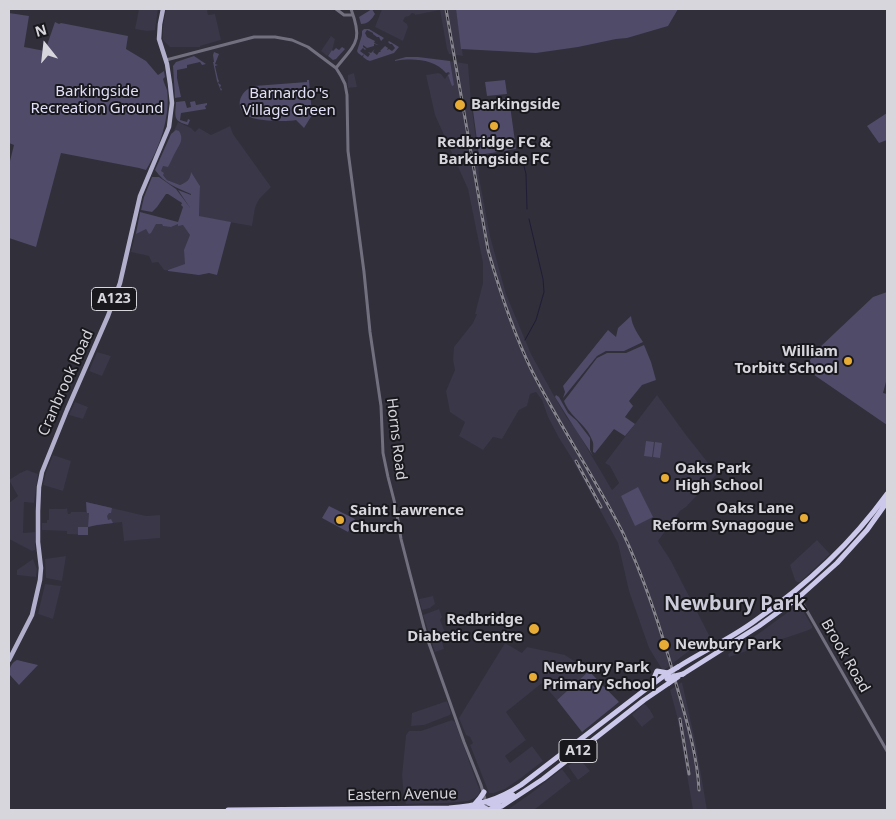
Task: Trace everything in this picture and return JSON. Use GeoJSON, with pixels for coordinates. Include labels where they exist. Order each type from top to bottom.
{"type":"FeatureCollection","features":[{"type":"Feature","properties":{"kind":"highway","name":"Eastern Avenue"},"geometry":{"type":"LineString","coordinates":[[465,810],[484,807],[488,810],[500,808],[543,779],[644,700],[678,667],[756,621],[801,586],[839,552],[863,526],[887,494]]}},
{"type":"Feature","properties":{"kind":"highway","name":"Eastern Avenue"},"geometry":{"type":"LineString","coordinates":[[228,810],[449,808],[487,802],[505,794],[521,785],[650,686],[683,674],[759,626],[799,597],[837,563],[867,530],[887,502]]}},
{"type":"Feature","properties":{"kind":"highway"},"geometry":{"type":"LineString","coordinates":[[698,665],[699,656],[715,654]]}},
{"type":"Feature","properties":{"kind":"highway"},"geometry":{"type":"LineString","coordinates":[[650,686],[657,671],[666,679]]}},
{"type":"Feature","properties":{"kind":"highway"},"geometry":{"type":"LineString","coordinates":[[487,802],[488,804],[494,804],[530,787]]}},
{"type":"Feature","properties":{"kind":"highway"},"geometry":{"type":"LineString","coordinates":[[474,805],[484,792]]}},
{"type":"Feature","properties":{"kind":"highway"},"geometry":{"type":"LineString","coordinates":[[449,808],[456,810]]}},
{"type":"Feature","properties":{"kind":"main road","name":"A123"},"geometry":{"type":"LineString","coordinates":[[163,9],[159,38],[166,60]]}},
{"type":"Feature","properties":{"kind":"main road","name":"Cranbrook Road"},"geometry":{"type":"LineString","coordinates":[[9,660],[32,615],[40,580],[38,511],[42,472],[111,308],[120,283],[140,196],[169,127],[171,95],[166,60]]}},
{"type":"Feature","properties":{"kind":"street"},"geometry":{"type":"LineString","coordinates":[[336,9],[344,16],[353,15]]}},
{"type":"Feature","properties":{"kind":"street"},"geometry":{"type":"LineString","coordinates":[[166,60],[241,40],[268,36],[287,39],[308,47],[336,68],[356,40],[357,27],[351,9]]}},
{"type":"Feature","properties":{"kind":"street","name":"Horns Road"},"geometry":{"type":"LineString","coordinates":[[336,68],[342,76],[347,95],[348,151],[381,406],[384,453],[388,477],[401,539],[424,629],[484,792],[488,810]]}},
{"type":"Feature","properties":{"kind":"street","name":"Brook Road"},"geometry":{"type":"LineString","coordinates":[[799,597],[887,751]]}},
{"type":"Feature","properties":{"kind":"shaded area"},"geometry":{"type":"Polygon","coordinates":[[[139,9],[158,9],[155,30],[135,29],[139,9]]]}},
{"type":"Feature","properties":{"kind":"shaded area"},"geometry":{"type":"Polygon","coordinates":[[[166,9],[207,9],[208,15],[215,14],[221,40],[200,47],[170,47],[163,40],[166,9]]]}},
{"type":"Feature","properties":{"kind":"shaded area"},"geometry":{"type":"Polygon","coordinates":[[[382,9],[456,9],[463,56],[449,54],[440,10],[415,15],[412,13],[405,17],[403,21],[408,27],[403,41],[375,27],[382,9]]]}},
{"type":"Feature","properties":{"kind":"shaded area"},"geometry":{"type":"Polygon","coordinates":[[[331,36],[335,39],[332,51],[327,56],[321,51],[331,36]]]}},
{"type":"Feature","properties":{"kind":"shaded area"},"geometry":{"type":"Polygon","coordinates":[[[450,61],[468,64],[479,177],[490,236],[506,294],[531,354],[567,418],[574,426],[612,490],[619,483],[610,466],[605,463],[657,395],[717,474],[680,511],[658,541],[671,561],[711,639],[694,647],[663,671],[649,648],[629,591],[618,543],[559,438],[542,400],[536,392],[530,394],[527,406],[519,410],[502,439],[493,437],[483,450],[459,436],[465,422],[450,412],[446,391],[455,370],[453,360],[454,347],[473,323],[477,314],[475,314],[483,283],[483,263],[468,189],[435,115],[426,75],[438,73],[445,79],[448,74],[450,61]]]}},
{"type":"Feature","properties":{"kind":"shaded area"},"geometry":{"type":"Polygon","coordinates":[[[354,73],[357,87],[348,88],[348,75],[354,73]]]}},
{"type":"Feature","properties":{"kind":"shaded area"},"geometry":{"type":"Polygon","coordinates":[[[178,122],[195,132],[199,128],[211,135],[230,126],[233,134],[271,187],[257,203],[252,226],[199,217],[200,186],[191,173],[187,182],[180,185],[167,180],[160,171],[178,122]]]}},
{"type":"Feature","properties":{"kind":"shaded area"},"geometry":{"type":"Polygon","coordinates":[[[140,214],[178,224],[181,215],[217,275],[209,273],[199,275],[164,270],[158,262],[152,263],[149,256],[131,252],[140,214]]]}},
{"type":"Feature","properties":{"kind":"shaded area"},"geometry":{"type":"Polygon","coordinates":[[[97,352],[111,356],[102,376],[89,371],[97,352]]]}},
{"type":"Feature","properties":{"kind":"shaded area"},"geometry":{"type":"Polygon","coordinates":[[[75,402],[88,407],[83,419],[69,415],[75,402]]]}},
{"type":"Feature","properties":{"kind":"shaded area"},"geometry":{"type":"Polygon","coordinates":[[[53,455],[71,461],[63,491],[43,485],[53,455]]]}},
{"type":"Feature","properties":{"kind":"shaded area"},"geometry":{"type":"Polygon","coordinates":[[[27,470],[38,474],[34,503],[24,502],[23,533],[35,532],[35,550],[32,551],[9,539],[9,503],[18,496],[9,480],[27,470]]]}},
{"type":"Feature","properties":{"kind":"shaded area"},"geometry":{"type":"Polygon","coordinates":[[[86,502],[146,516],[160,515],[160,538],[124,541],[122,522],[88,527],[88,535],[67,534],[67,531],[42,530],[42,523],[47,523],[47,520],[49,520],[49,509],[67,508],[68,514],[71,512],[86,512],[86,502]]]}},
{"type":"Feature","properties":{"kind":"shaded area"},"geometry":{"type":"Polygon","coordinates":[[[817,540],[830,554],[800,582],[797,582],[790,565],[817,540]]]}},
{"type":"Feature","properties":{"kind":"shaded area"},"geometry":{"type":"Polygon","coordinates":[[[66,556],[62,581],[46,578],[45,559],[66,556]]]}},
{"type":"Feature","properties":{"kind":"shaded area"},"geometry":{"type":"Polygon","coordinates":[[[33,559],[37,569],[36,577],[17,575],[17,570],[33,559]]]}},
{"type":"Feature","properties":{"kind":"shaded area"},"geometry":{"type":"Polygon","coordinates":[[[45,584],[61,586],[53,619],[38,614],[45,584]]]}},
{"type":"Feature","properties":{"kind":"shaded area"},"geometry":{"type":"Polygon","coordinates":[[[433,596],[435,604],[430,608],[422,610],[419,599],[433,596]]]}},
{"type":"Feature","properties":{"kind":"shaded area"},"geometry":{"type":"Polygon","coordinates":[[[795,607],[802,609],[812,628],[729,657],[728,654],[795,607]]]}},
{"type":"Feature","properties":{"kind":"shaded area"},"geometry":{"type":"Polygon","coordinates":[[[439,609],[442,617],[440,620],[445,632],[441,637],[444,649],[435,652],[423,615],[439,609]]]}},
{"type":"Feature","properties":{"kind":"shaded area"},"geometry":{"type":"Polygon","coordinates":[[[505,643],[522,653],[527,647],[565,655],[589,671],[557,700],[542,683],[506,712],[526,740],[505,756],[510,763],[532,746],[543,761],[505,789],[489,793],[470,745],[473,743],[470,737],[466,735],[459,718],[505,643]]]}},
{"type":"Feature","properties":{"kind":"shaded area"},"geometry":{"type":"Polygon","coordinates":[[[682,682],[696,745],[707,810],[693,810],[677,716],[670,690],[682,682]]]}},
{"type":"Feature","properties":{"kind":"shaded area"},"geometry":{"type":"Polygon","coordinates":[[[447,701],[450,715],[424,725],[411,726],[412,713],[447,701]]]}},
{"type":"Feature","properties":{"kind":"shaded area"},"geometry":{"type":"Polygon","coordinates":[[[644,704],[654,717],[642,727],[632,715],[644,704]]]}},
{"type":"Feature","properties":{"kind":"shaded area"},"geometry":{"type":"Polygon","coordinates":[[[452,720],[455,722],[480,790],[479,794],[468,801],[406,804],[402,775],[406,735],[409,731],[421,731],[452,720]]]}},
{"type":"Feature","properties":{"kind":"shaded area"},"geometry":{"type":"Polygon","coordinates":[[[579,758],[590,771],[578,780],[568,766],[579,758]]]}},
{"type":"Feature","properties":{"kind":"shaded area"},"geometry":{"type":"Polygon","coordinates":[[[562,769],[571,781],[534,810],[507,810],[530,794],[562,769]]]}},
{"type":"Feature","properties":{"kind":"green space"},"geometry":{"type":"Polygon","coordinates":[[[372,9],[375,14],[373,18],[361,24],[359,17],[372,9]]]}},
{"type":"Feature","properties":{"kind":"green space"},"geometry":{"type":"Polygon","coordinates":[[[456,9],[678,9],[668,26],[627,38],[536,53],[461,49],[456,9]]]}},
{"type":"Feature","properties":{"kind":"green space","name":"Barkingside Recreation Ground"},"geometry":{"type":"Polygon","coordinates":[[[9,13],[29,16],[24,47],[45,51],[55,22],[128,36],[126,49],[146,61],[158,75],[164,71],[165,77],[163,79],[167,90],[166,121],[155,153],[146,170],[61,153],[36,247],[9,238],[9,165],[14,145],[9,143],[9,13]]]}},
{"type":"Feature","properties":{"kind":"green space"},"geometry":{"type":"Polygon","coordinates":[[[364,29],[369,29],[384,38],[381,41],[379,37],[367,30],[365,33],[367,37],[379,45],[374,44],[374,46],[367,48],[363,45],[366,49],[363,48],[360,51],[364,54],[362,56],[357,51],[364,29]]]}},
{"type":"Feature","properties":{"kind":"green space"},"geometry":{"type":"Polygon","coordinates":[[[389,41],[399,47],[394,53],[370,61],[363,57],[364,54],[368,57],[370,54],[368,52],[371,53],[375,49],[373,52],[377,55],[385,46],[388,48],[387,50],[392,51],[395,48],[389,41]]]}},
{"type":"Feature","properties":{"kind":"green space"},"geometry":{"type":"Polygon","coordinates":[[[342,47],[345,49],[336,59],[333,60],[328,56],[332,50],[336,48],[339,50],[342,47]]]}},
{"type":"Feature","properties":{"kind":"green space"},"geometry":{"type":"Polygon","coordinates":[[[214,52],[219,54],[215,64],[218,65],[215,66],[221,91],[217,81],[213,62],[214,52]]]}},
{"type":"Feature","properties":{"kind":"green space"},"geometry":{"type":"Polygon","coordinates":[[[194,56],[206,64],[202,65],[200,62],[177,70],[181,97],[175,98],[173,66],[176,62],[194,56]]]}},
{"type":"Feature","properties":{"kind":"green space"},"geometry":{"type":"Polygon","coordinates":[[[406,57],[450,61],[454,85],[452,86],[448,75],[450,74],[449,72],[446,73],[429,62],[416,60],[395,61],[406,57]]]}},
{"type":"Feature","properties":{"kind":"green space","name":"Barnardo''s Village Green"},"geometry":{"type":"Polygon","coordinates":[[[309,80],[312,115],[304,128],[296,120],[259,119],[250,117],[241,109],[240,100],[249,88],[307,82],[309,80]]]}},
{"type":"Feature","properties":{"kind":"green space"},"geometry":{"type":"Polygon","coordinates":[[[505,80],[507,94],[487,96],[485,82],[505,80]]]}},
{"type":"Feature","properties":{"kind":"green space","name":"Redbridge FC & Barkingside FC"},"geometry":{"type":"Polygon","coordinates":[[[509,98],[516,149],[479,155],[472,103],[509,98]]]}},
{"type":"Feature","properties":{"kind":"green space"},"geometry":{"type":"Polygon","coordinates":[[[185,101],[187,108],[191,107],[190,102],[195,101],[196,105],[207,103],[206,109],[181,113],[180,120],[187,122],[188,119],[190,120],[188,125],[177,120],[175,115],[176,102],[185,101]]]}},
{"type":"Feature","properties":{"kind":"green space"},"geometry":{"type":"Polygon","coordinates":[[[887,113],[887,140],[879,143],[867,126],[887,113]]]}},
{"type":"Feature","properties":{"kind":"green space"},"geometry":{"type":"Polygon","coordinates":[[[176,130],[179,131],[181,141],[168,167],[163,166],[161,171],[164,173],[163,175],[167,180],[180,185],[188,180],[191,172],[200,186],[199,216],[231,222],[217,275],[168,271],[185,264],[184,250],[190,235],[183,225],[178,226],[178,224],[171,227],[156,224],[149,234],[146,229],[136,234],[140,212],[178,222],[183,207],[182,203],[166,194],[152,212],[141,210],[152,177],[159,177],[176,189],[191,209],[178,190],[191,194],[167,182],[155,170],[171,134],[176,130]]]}},
{"type":"Feature","properties":{"kind":"green space","name":"William Torbitt School"},"geometry":{"type":"Polygon","coordinates":[[[887,292],[887,378],[883,393],[887,394],[887,425],[804,368],[819,348],[873,297],[887,292]]]}},
{"type":"Feature","properties":{"kind":"green space"},"geometry":{"type":"Polygon","coordinates":[[[631,316],[634,327],[643,342],[624,351],[606,351],[597,356],[563,398],[565,392],[563,386],[608,330],[616,337],[618,328],[631,316]]]}},
{"type":"Feature","properties":{"kind":"green space"},"geometry":{"type":"Polygon","coordinates":[[[644,345],[656,380],[642,385],[629,401],[633,406],[625,417],[635,424],[625,436],[614,429],[595,453],[593,452],[593,443],[590,435],[564,401],[597,358],[607,353],[626,353],[644,345]]]}},
{"type":"Feature","properties":{"kind":"green space"},"geometry":{"type":"Polygon","coordinates":[[[556,395],[568,413],[590,438],[590,450],[593,456],[555,397],[556,395]]]}},
{"type":"Feature","properties":{"kind":"green space"},"geometry":{"type":"Polygon","coordinates":[[[646,441],[654,442],[652,457],[644,456],[646,441]]]}},
{"type":"Feature","properties":{"kind":"green space"},"geometry":{"type":"Polygon","coordinates":[[[655,442],[662,443],[660,458],[653,457],[655,442]]]}},
{"type":"Feature","properties":{"kind":"green space"},"geometry":{"type":"Polygon","coordinates":[[[638,487],[653,517],[635,526],[621,496],[638,487]]]}},
{"type":"Feature","properties":{"kind":"green space"},"geometry":{"type":"Polygon","coordinates":[[[86,502],[112,508],[111,513],[107,516],[108,520],[111,519],[113,523],[88,527],[89,513],[87,513],[86,502]]]}},
{"type":"Feature","properties":{"kind":"green space"},"geometry":{"type":"Polygon","coordinates":[[[329,506],[355,519],[348,532],[322,518],[329,506]]]}},
{"type":"Feature","properties":{"kind":"green space"},"geometry":{"type":"Polygon","coordinates":[[[78,527],[88,527],[88,535],[78,535],[78,527]]]}},
{"type":"Feature","properties":{"kind":"green space"},"geometry":{"type":"Polygon","coordinates":[[[17,660],[38,665],[19,685],[9,674],[11,666],[17,660]]]}},
{"type":"Feature","properties":{"kind":"green space"},"geometry":{"type":"Polygon","coordinates":[[[589,671],[619,702],[582,732],[557,700],[589,671]]]}},
{"type":"Feature","properties":{"kind":"waterway"},"geometry":{"type":"LineString","coordinates":[[524,166],[527,209]]}},
{"type":"Feature","properties":{"kind":"waterway"},"geometry":{"type":"LineString","coordinates":[[525,340],[536,320],[544,292],[543,279],[529,219]]}},
{"type":"Feature","properties":{"kind":"railway"},"geometry":{"type":"LineString","coordinates":[[446,9],[488,250],[502,296],[532,371],[623,533],[647,590],[672,667],[694,751],[699,790]]}},
{"type":"Feature","properties":{"kind":"railway"},"geometry":{"type":"LineString","coordinates":[[576,461],[601,507]]}},
{"type":"Feature","properties":{"kind":"railway"},"geometry":{"type":"LineString","coordinates":[[680,719],[689,774]]}},
{"type":"Feature","properties":{"kind":"place","name":"Barkingside"},"geometry":{"type":"Point","coordinates":[460,105]}},
{"type":"Feature","properties":{"kind":"place","name":"Redbridge FC & Barkingside FC"},"geometry":{"type":"Point","coordinates":[494,126]}},
{"type":"Feature","properties":{"kind":"place","name":"William Torbitt School"},"geometry":{"type":"Point","coordinates":[848,361]}},
{"type":"Feature","properties":{"kind":"place","name":"Oaks Park High School"},"geometry":{"type":"Point","coordinates":[665,478]}},
{"type":"Feature","properties":{"kind":"place","name":"Oaks Lane Reform Synagogue"},"geometry":{"type":"Point","coordinates":[804,518]}},
{"type":"Feature","properties":{"kind":"place","name":"Saint Lawrence Church"},"geometry":{"type":"Point","coordinates":[340,520]}},
{"type":"Feature","properties":{"kind":"place","name":"Redbridge Diabetic Centre"},"geometry":{"type":"Point","coordinates":[534,629]}},
{"type":"Feature","properties":{"kind":"place","name":"Newbury Park"},"geometry":{"type":"Point","coordinates":[664,645]}},
{"type":"Feature","properties":{"kind":"place","name":"Newbury Park Primary School"},"geometry":{"type":"Point","coordinates":[533,677]}},
{"type":"Feature","properties":{"kind":"district","name":"Newbury Park"},"geometry":{"type":"Point","coordinates":[735,604]}}]}
